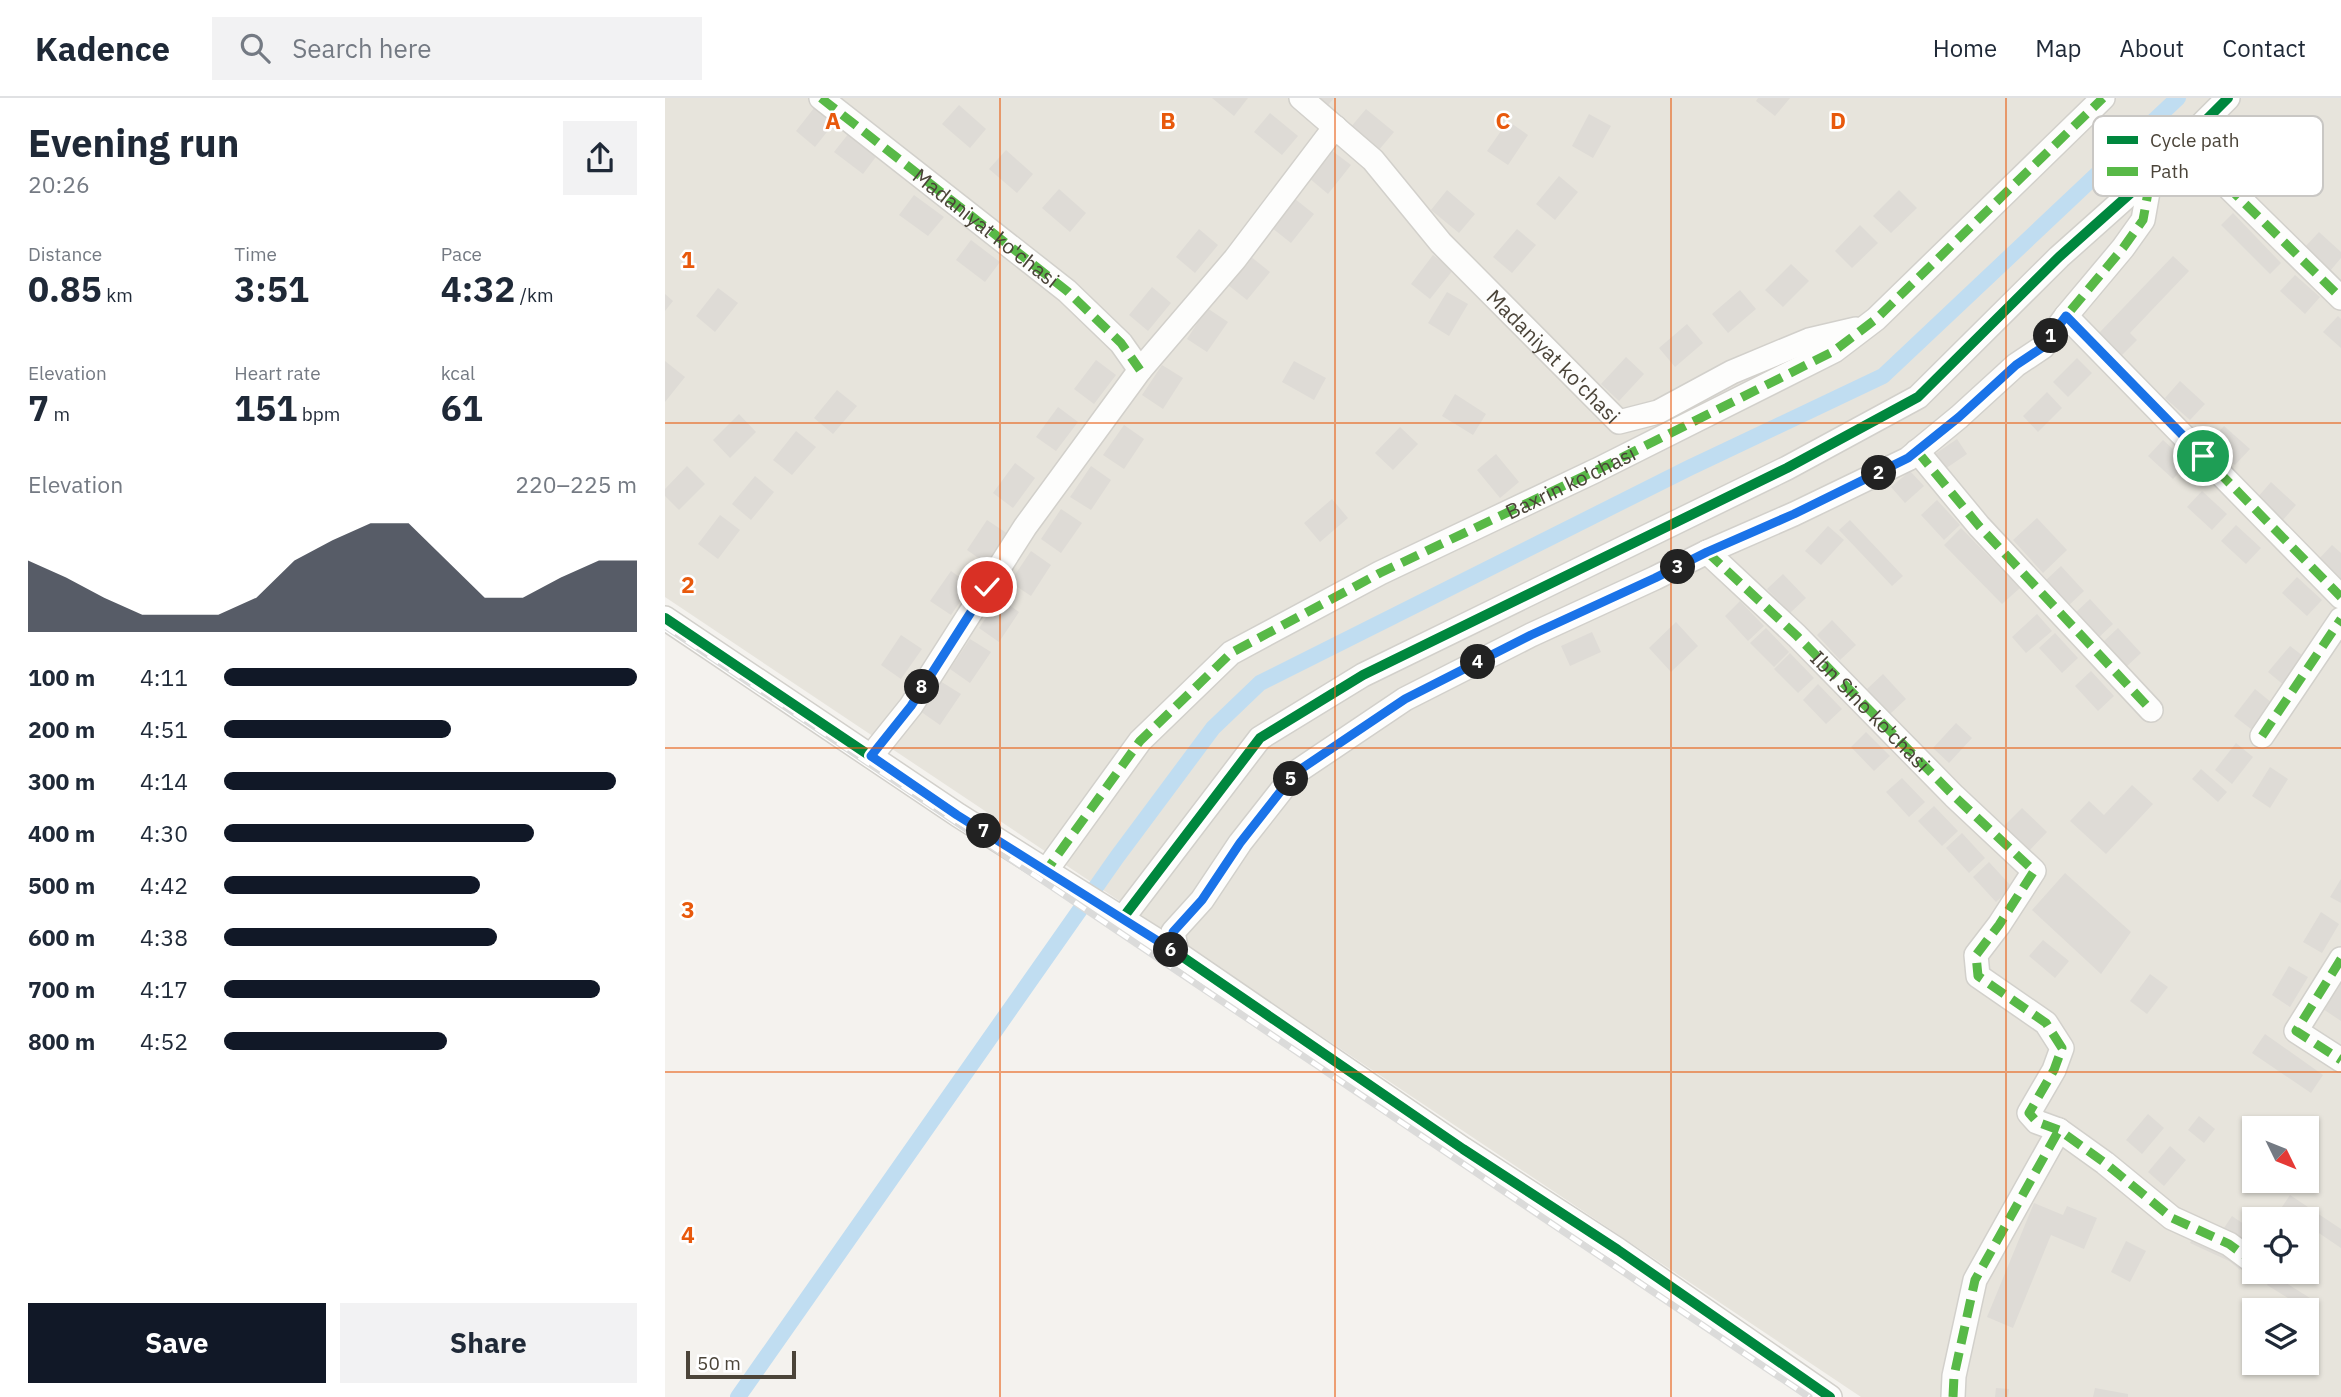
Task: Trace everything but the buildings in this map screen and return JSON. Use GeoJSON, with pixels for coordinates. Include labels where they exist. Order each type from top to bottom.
{"type":"FeatureCollection","features":[{"type":"Feature","properties":{"kind":"street","name":"Madaniyat ko'chasi"},"geometry":{"type":"LineString","coordinates":[[821,98],[1067,292],[1121,343],[1140,370]]}},
{"type":"Feature","properties":{"kind":"street","name":"Madaniyat ko'chasi"},"geometry":{"type":"LineString","coordinates":[[1301,98],[1373,160],[1441,243],[1619,422],[1658,412],[1732,372],[1809,340],[1866,327]]}},
{"type":"Feature","properties":{"kind":"street","name":"Baxrin ko'chasi"},"geometry":{"type":"LineString","coordinates":[[1046,871],[1140,741],[1231,653],[1380,573],[1597,470],[1834,351],[1866,327],[2103,98]]}},
{"type":"Feature","properties":{"kind":"street"},"geometry":{"type":"LineString","coordinates":[[2210,116],[2228,98]]}},
{"type":"Feature","properties":{"kind":"street"},"geometry":{"type":"LineString","coordinates":[[871,756],[911,706],[1025,527],[1140,370],[1235,259],[1335,127]]}},
{"type":"Feature","properties":{"kind":"street"},"geometry":{"type":"LineString","coordinates":[[1122,919],[1259,738],[1363,675],[1787,468],[1918,397],[2059,257],[2127,196]]}},
{"type":"Feature","properties":{"kind":"street"},"geometry":{"type":"LineString","coordinates":[[1177,953],[1173,932],[1202,900],[1240,843],[1295,773],[1405,699],[1531,635],[1794,514],[1908,458],[1959,417],[2016,365],[2043,347],[2143,220],[2147,196]]}},
{"type":"Feature","properties":{"kind":"street"},"geometry":{"type":"LineString","coordinates":[[2237,196],[2341,298]]}},
{"type":"Feature","properties":{"kind":"street"},"geometry":{"type":"LineString","coordinates":[[2066,316],[2341,597]]}},
{"type":"Feature","properties":{"kind":"street"},"geometry":{"type":"LineString","coordinates":[[1917,451],[1979,526],[2151,710]]}},
{"type":"Feature","properties":{"kind":"street","name":"Ibn Sino ko'chasi"},"geometry":{"type":"LineString","coordinates":[[1707,552],[1797,636],[1954,796],[2034,870],[1976,956],[1978,976],[2046,1023],[2062,1048],[2054,1070],[2029,1113],[2037,1122],[2059,1130]]}},
{"type":"Feature","properties":{"kind":"street"},"geometry":{"type":"LineString","coordinates":[[665,618],[1046,871],[1177,953],[1463,1149],[1618,1250],[1830,1397]]}},
{"type":"Feature","properties":{"kind":"street"},"geometry":{"type":"LineString","coordinates":[[2262,736],[2341,619]]}},
{"type":"Feature","properties":{"kind":"street"},"geometry":{"type":"LineString","coordinates":[[2341,959],[2296,1031],[2341,1060]]}},
{"type":"Feature","properties":{"kind":"street"},"geometry":{"type":"LineString","coordinates":[[1953,1397],[1954,1376],[1975,1280],[2059,1130],[2105,1163],[2172,1218],[2229,1244],[2242,1254]]}},
{"type":"Feature","properties":{"kind":"shaded area"},"geometry":{"type":"Polygon","coordinates":[[[665,98],[2341,98],[2341,1397],[1861,1397],[665,597],[665,98]]]}},
{"type":"Feature","properties":{"kind":"waterway"},"geometry":{"type":"LineString","coordinates":[[2159,116],[2178,98]]}},
{"type":"Feature","properties":{"kind":"waterway"},"geometry":{"type":"LineString","coordinates":[[738,1397],[1117,857],[1213,728],[1260,683],[1689,468],[1883,376],[2093,178]]}},
{"type":"Feature","properties":{"kind":"railway"},"geometry":{"type":"LineString","coordinates":[[665,626],[1809,1397]]}},
{"type":"Feature","properties":{"kind":"marked path"},"geometry":{"type":"LineString","coordinates":[[821,98],[1067,291],[1121,343],[1140,370]]}},
{"type":"Feature","properties":{"kind":"marked path"},"geometry":{"type":"LineString","coordinates":[[1051,874],[1046,871],[1140,741],[1231,653],[1380,573],[1597,470],[1834,351],[1876,319],[2103,98]]}},
{"type":"Feature","properties":{"kind":"marked path"},"geometry":{"type":"LineString","coordinates":[[1177,953],[1173,932],[1202,900],[1240,843],[1295,773],[1405,699],[1531,635],[1908,459],[2016,365],[2043,347],[2143,220],[2147,196]]}},
{"type":"Feature","properties":{"kind":"marked path"},"geometry":{"type":"LineString","coordinates":[[2237,196],[2341,298]]}},
{"type":"Feature","properties":{"kind":"marked path"},"geometry":{"type":"LineString","coordinates":[[2066,316],[2341,597]]}},
{"type":"Feature","properties":{"kind":"marked path"},"geometry":{"type":"LineString","coordinates":[[1917,451],[1979,526],[2151,710]]}},
{"type":"Feature","properties":{"kind":"marked path"},"geometry":{"type":"LineString","coordinates":[[1707,552],[1797,636],[1954,796],[2034,871],[1976,955],[1978,976],[2046,1023],[2062,1048],[2054,1070],[2029,1113],[2037,1122],[2059,1130],[2105,1163],[2172,1218],[2229,1244],[2242,1254]]}},
{"type":"Feature","properties":{"kind":"marked path"},"geometry":{"type":"LineString","coordinates":[[2262,736],[2341,619]]}},
{"type":"Feature","properties":{"kind":"marked path"},"geometry":{"type":"LineString","coordinates":[[2341,959],[2296,1031],[2341,1060]]}},
{"type":"Feature","properties":{"kind":"marked path"},"geometry":{"type":"LineString","coordinates":[[1953,1397],[1954,1376],[1975,1280],[2059,1130]]}},
{"type":"Feature","properties":{"kind":"cycle path"},"geometry":{"type":"LineString","coordinates":[[2210,116],[2228,98]]}},
{"type":"Feature","properties":{"kind":"cycle path"},"geometry":{"type":"LineString","coordinates":[[1122,919],[1260,738],[1363,675],[1787,468],[1918,397],[2059,257],[2127,196]]}},
{"type":"Feature","properties":{"kind":"cycle path"},"geometry":{"type":"LineString","coordinates":[[665,618],[958,815],[1177,953],[1463,1149],[1618,1250],[1830,1397]]}},
{"type":"Feature","properties":{"kind":"route"},"geometry":{"type":"LineString","coordinates":[[987,587],[911,706],[871,756],[957,815],[1177,953],[1173,932],[1202,900],[1240,843],[1295,773],[1405,699],[1531,635],[1794,514],[1908,458],[1959,417],[2016,365],[2043,347],[2066,316],[2203,456]]}}]}
